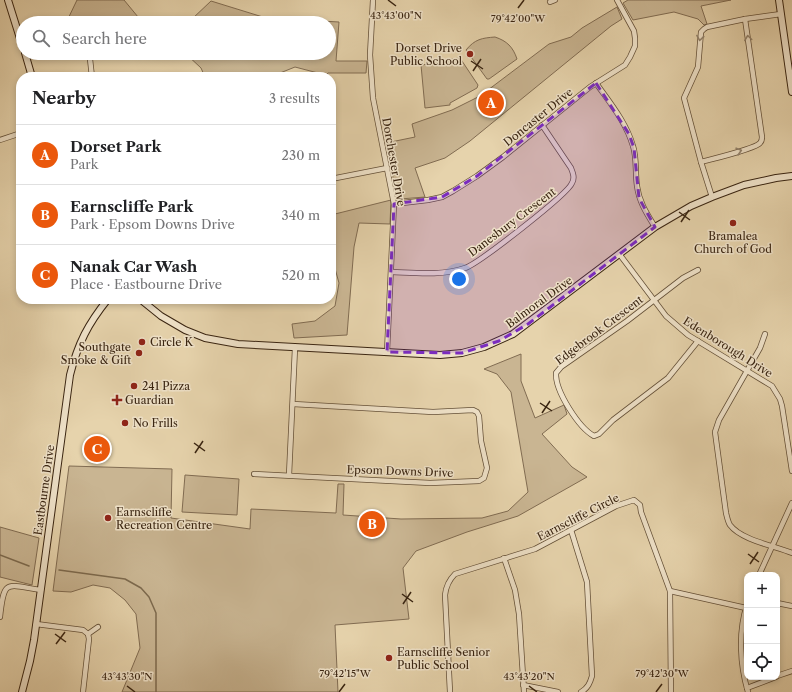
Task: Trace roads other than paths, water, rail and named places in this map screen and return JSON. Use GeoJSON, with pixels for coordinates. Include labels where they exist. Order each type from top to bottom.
{"type":"FeatureCollection","features":[{"type":"Feature","properties":{"kind":"street"},"geometry":{"type":"LineString","coordinates":[[8,0],[16,26]]}},
{"type":"Feature","properties":{"kind":"street"},"geometry":{"type":"LineString","coordinates":[[12,0],[13,17]]}},
{"type":"Feature","properties":{"kind":"street","name":"Dorchester Drive"},"geometry":{"type":"LineString","coordinates":[[373,0],[370,55],[371,81],[394,204],[392,272],[387,352]]}},
{"type":"Feature","properties":{"kind":"street","name":"Doncaster Drive"},"geometry":{"type":"LineString","coordinates":[[394,204],[442,197],[453,191],[493,165],[596,82],[625,65],[635,46],[634,31],[617,0]]}},
{"type":"Feature","properties":{"kind":"street"},"geometry":{"type":"LineString","coordinates":[[779,0],[792,92]]}},
{"type":"Feature","properties":{"kind":"street"},"geometry":{"type":"LineString","coordinates":[[712,197],[684,98],[698,67],[700,36],[707,27],[745,19],[781,14]]}},
{"type":"Feature","properties":{"kind":"street"},"geometry":{"type":"LineString","coordinates":[[701,162],[744,150],[758,144],[762,140],[745,19]]}},
{"type":"Feature","properties":{"kind":"street"},"geometry":{"type":"LineString","coordinates":[[26,60],[30,72]]}},
{"type":"Feature","properties":{"kind":"street"},"geometry":{"type":"LineString","coordinates":[[90,60],[91,72]]}},
{"type":"Feature","properties":{"kind":"street"},"geometry":{"type":"LineString","coordinates":[[596,82],[622,120],[629,134],[634,148],[639,198],[642,207],[655,227]]}},
{"type":"Feature","properties":{"kind":"street","name":"Danesbury Crescent"},"geometry":{"type":"LineString","coordinates":[[392,272],[440,274],[466,268],[486,255],[564,194],[573,182],[574,176],[571,168],[542,125]]}},
{"type":"Feature","properties":{"kind":"street"},"geometry":{"type":"LineString","coordinates":[[0,140],[16,135]]}},
{"type":"Feature","properties":{"kind":"street"},"geometry":{"type":"LineString","coordinates":[[336,178],[387,168]]}},
{"type":"Feature","properties":{"kind":"street","name":"Balmoral Drive"},"geometry":{"type":"LineString","coordinates":[[146,304],[176,326],[205,338],[238,344],[440,355],[462,353],[499,341],[528,324],[655,227],[691,206],[744,186],[776,178],[792,176]]}},
{"type":"Feature","properties":{"kind":"street","name":"Edenborough Drive"},"geometry":{"type":"LineString","coordinates":[[620,255],[666,316],[675,325],[772,386],[780,399],[792,471]]}},
{"type":"Feature","properties":{"kind":"street"},"geometry":{"type":"LineString","coordinates":[[654,300],[683,278],[698,270]]}},
{"type":"Feature","properties":{"kind":"street","name":"Edgebrook Crescent"},"geometry":{"type":"LineString","coordinates":[[654,300],[627,321],[561,367],[556,373],[557,384],[568,405],[586,431],[594,436],[599,434],[613,420],[659,386],[668,378],[698,340]]}},
{"type":"Feature","properties":{"kind":"street","name":"Eastbourne Drive"},"geometry":{"type":"LineString","coordinates":[[22,692],[30,661],[36,624],[70,375],[78,346],[88,326],[104,304]]}},
{"type":"Feature","properties":{"kind":"street"},"geometry":{"type":"LineString","coordinates":[[765,334],[760,348],[719,420],[715,432],[726,513],[730,524],[737,532],[764,544],[792,553]]}},
{"type":"Feature","properties":{"kind":"street"},"geometry":{"type":"LineString","coordinates":[[289,475],[295,348]]}},
{"type":"Feature","properties":{"kind":"street","name":"Epsom Downs Drive"},"geometry":{"type":"LineString","coordinates":[[254,474],[430,483],[479,480],[484,478],[487,468],[481,441],[479,416],[473,410],[433,412],[293,404]]}},
{"type":"Feature","properties":{"kind":"street","name":"Earnscliffe Circle"},"geometry":{"type":"LineString","coordinates":[[450,692],[446,586],[455,574],[535,548],[616,506],[634,500],[640,505],[640,512],[670,591],[672,692]]}},
{"type":"Feature","properties":{"kind":"street"},"geometry":{"type":"LineString","coordinates":[[760,572],[792,503]]}},
{"type":"Feature","properties":{"kind":"street"},"geometry":{"type":"LineString","coordinates":[[571,530],[587,582],[592,676],[586,689],[581,692]]}},
{"type":"Feature","properties":{"kind":"street"},"geometry":{"type":"LineString","coordinates":[[504,558],[515,590],[519,614],[524,692]]}},
{"type":"Feature","properties":{"kind":"street"},"geometry":{"type":"LineString","coordinates":[[0,617],[1,599],[8,586],[41,590]]}},
{"type":"Feature","properties":{"kind":"street"},"geometry":{"type":"LineString","coordinates":[[670,591],[744,607]]}},
{"type":"Feature","properties":{"kind":"street"},"geometry":{"type":"LineString","coordinates":[[780,604],[792,606]]}},
{"type":"Feature","properties":{"kind":"street"},"geometry":{"type":"LineString","coordinates":[[746,608],[741,646],[747,690],[769,680]]}},
{"type":"Feature","properties":{"kind":"street"},"geometry":{"type":"LineString","coordinates":[[36,624],[83,630],[88,634],[90,639],[83,692]]}},
{"type":"Feature","properties":{"kind":"street"},"geometry":{"type":"LineString","coordinates":[[88,634],[98,627]]}},
{"type":"Feature","properties":{"kind":"street"},"geometry":{"type":"LineString","coordinates":[[780,676],[792,671]]}},
{"type":"Feature","properties":{"kind":"street"},"geometry":{"type":"LineString","coordinates":[[523,685],[558,692]]}},
{"type":"Feature","properties":{"kind":"waterway"},"geometry":{"type":"LineString","coordinates":[[0,555],[29,566]]}},
{"type":"Feature","properties":{"kind":"waterway"},"geometry":{"type":"LineString","coordinates":[[59,570],[125,579],[141,588],[149,597],[156,613],[156,692]]}},
{"type":"Feature","properties":{"kind":"place","name":"Dorset Drive Public School"},"geometry":{"type":"Point","coordinates":[470,54]}},
{"type":"Feature","properties":{"kind":"place","name":"Dorset Park"},"geometry":{"type":"Point","coordinates":[491,103]}},
{"type":"Feature","properties":{"kind":"place","name":"Bramalea Church of God"},"geometry":{"type":"Point","coordinates":[733,223]}},
{"type":"Feature","properties":{"kind":"place","name":"Circle K"},"geometry":{"type":"Point","coordinates":[142,342]}},
{"type":"Feature","properties":{"kind":"place","name":"Southgate Smoke & Gift"},"geometry":{"type":"Point","coordinates":[139,353]}},
{"type":"Feature","properties":{"kind":"place","name":"241 Pizza"},"geometry":{"type":"Point","coordinates":[134,386]}},
{"type":"Feature","properties":{"kind":"place","name":"Guardian"},"geometry":{"type":"Point","coordinates":[117,400]}},
{"type":"Feature","properties":{"kind":"place","name":"No Frills"},"geometry":{"type":"Point","coordinates":[125,423]}},
{"type":"Feature","properties":{"kind":"place","name":"Nanak Car Wash"},"geometry":{"type":"Point","coordinates":[97,449]}},
{"type":"Feature","properties":{"kind":"place","name":"Earnscliffe Recreation Centre"},"geometry":{"type":"Point","coordinates":[108,518]}},
{"type":"Feature","properties":{"kind":"place","name":"Earnscliffe Park"},"geometry":{"type":"Point","coordinates":[372,524]}},
{"type":"Feature","properties":{"kind":"place","name":"Earnscliffe Senior Public School"},"geometry":{"type":"Point","coordinates":[389,658]}}]}
